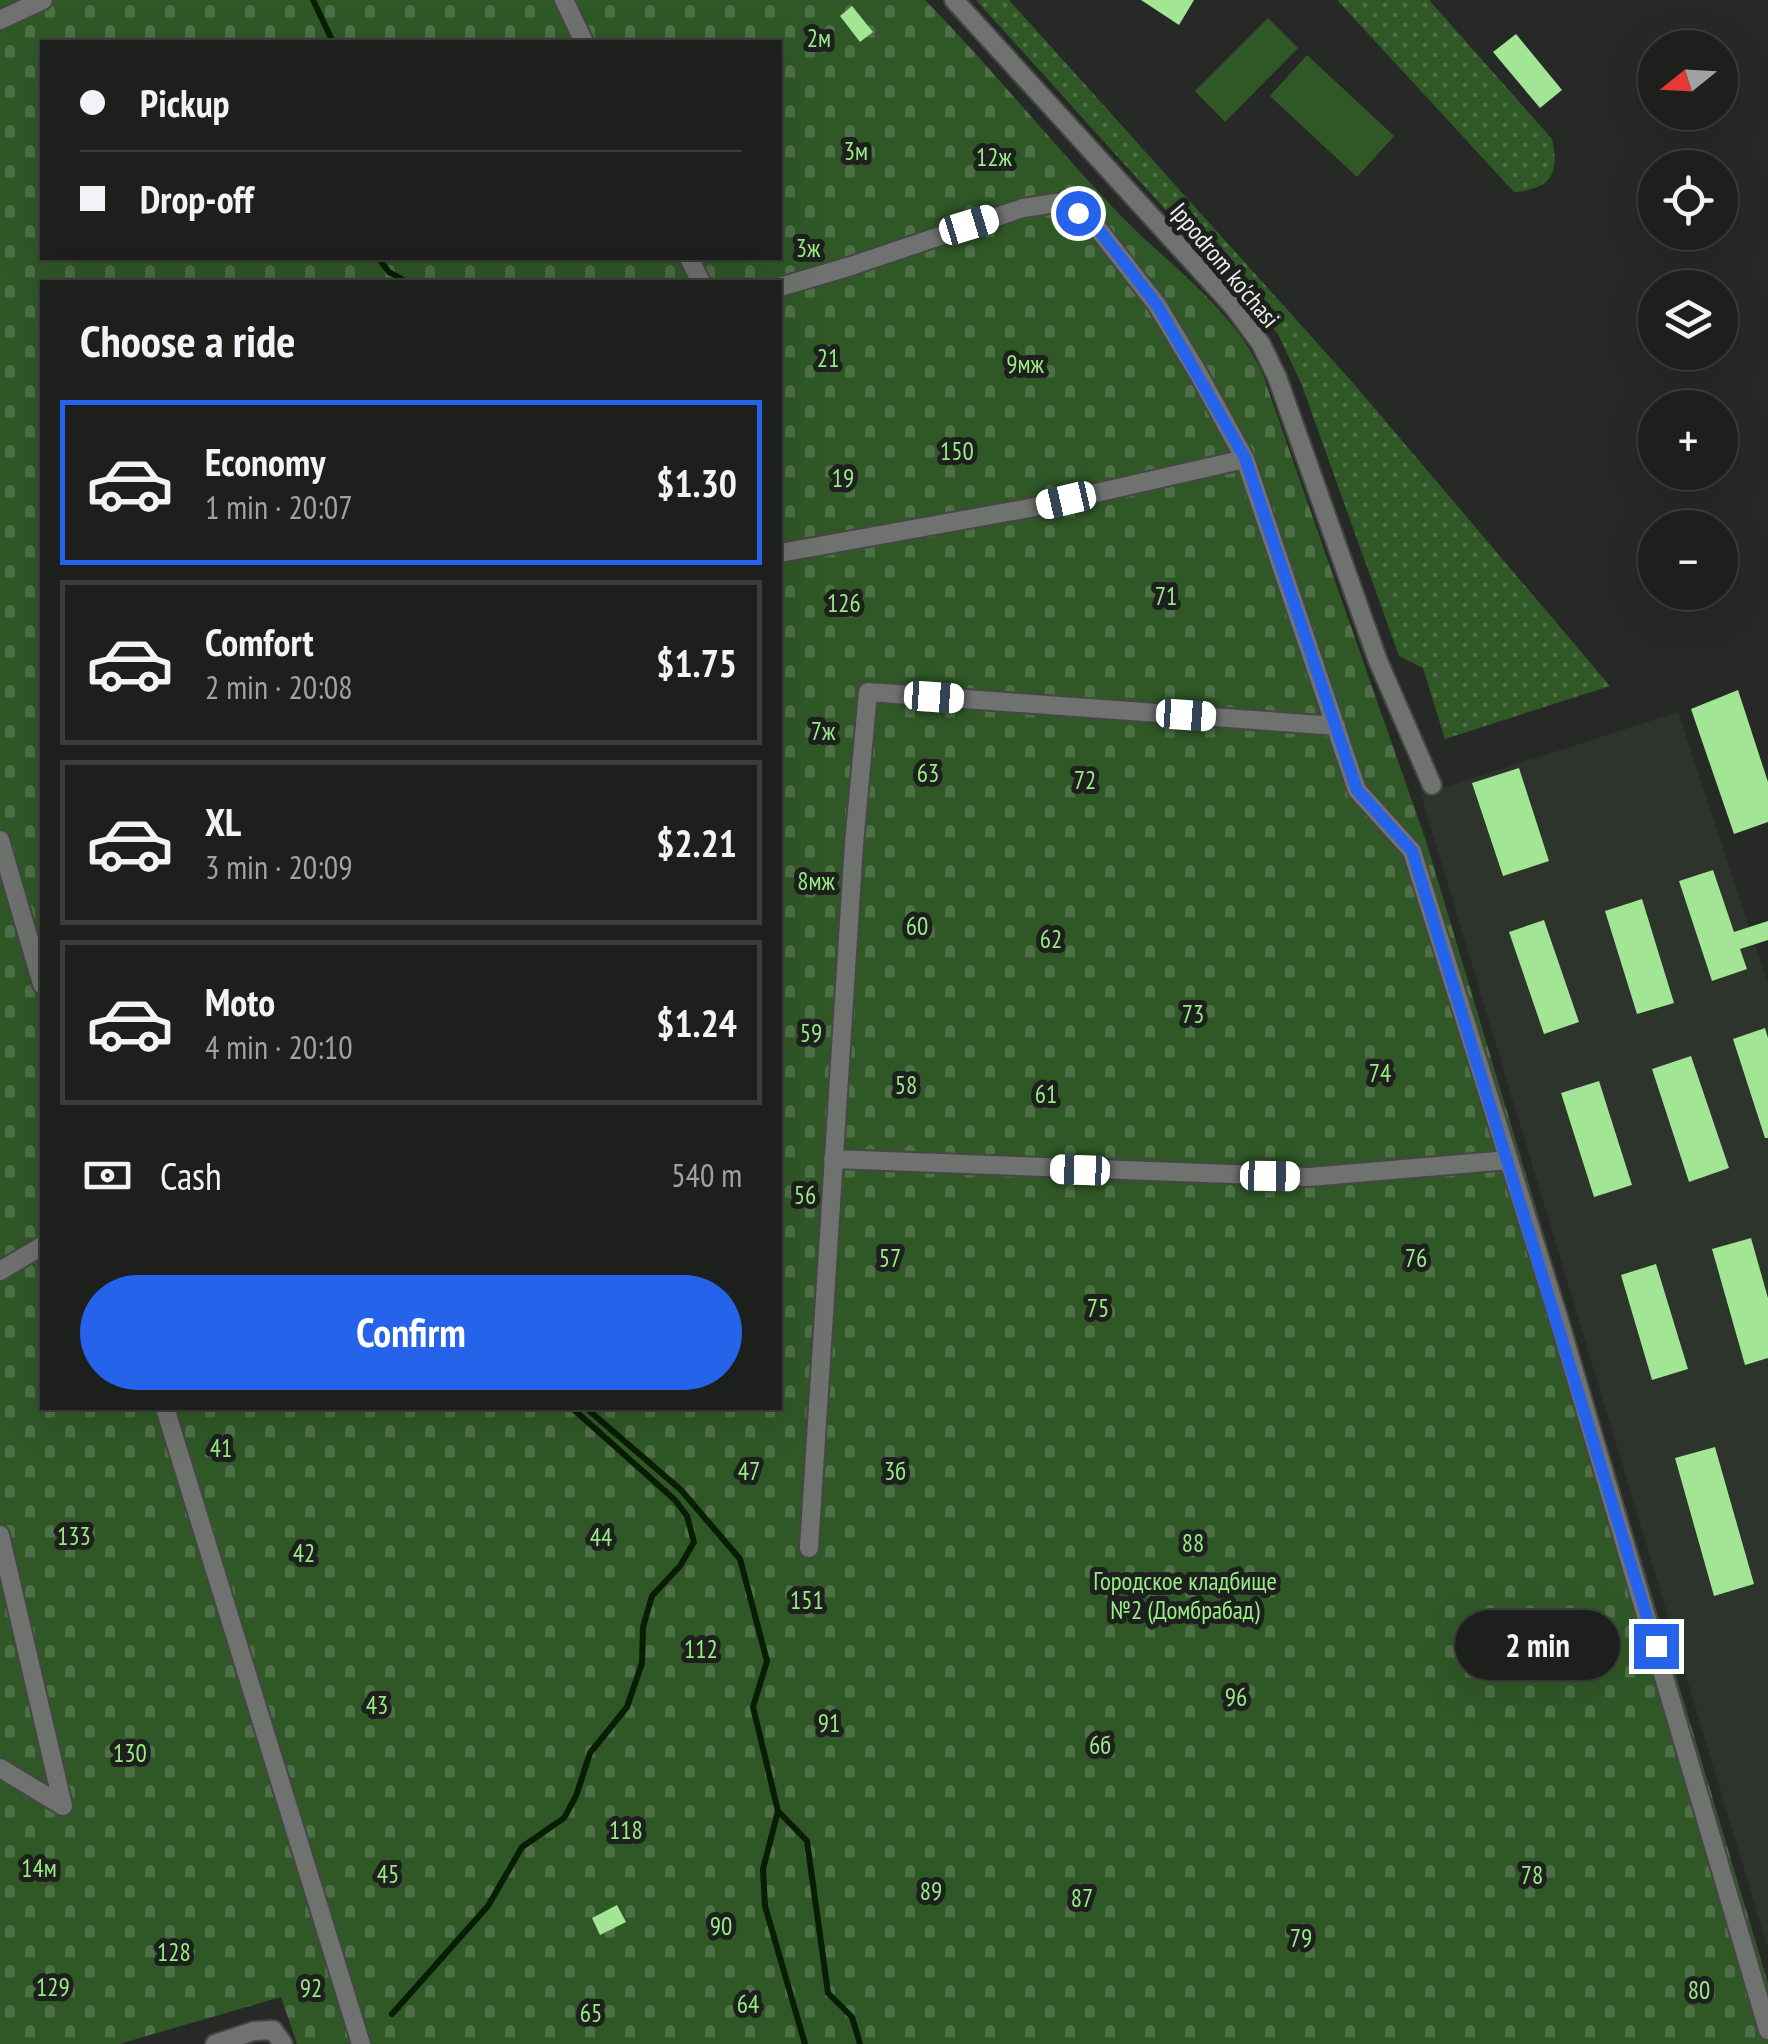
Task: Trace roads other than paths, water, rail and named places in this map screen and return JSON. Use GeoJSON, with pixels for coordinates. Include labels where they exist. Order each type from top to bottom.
{"type":"FeatureCollection","features":[{"type":"Feature","properties":{"kind":"street"},"geometry":{"type":"LineString","coordinates":[[0,20],[44,0]]}},
{"type":"Feature","properties":{"kind":"street"},"geometry":{"type":"LineString","coordinates":[[564,0],[583,40]]}},
{"type":"Feature","properties":{"kind":"street","name":"Ippodrom ko'chasi"},"geometry":{"type":"LineString","coordinates":[[954,0],[1233,306],[1261,344],[1281,388],[1378,660],[1432,785]]}},
{"type":"Feature","properties":{"kind":"street"},"geometry":{"type":"LineString","coordinates":[[782,286],[1023,208],[1056,202],[1069,206],[1099,230],[1157,305],[1245,458],[1357,790],[1412,851],[1509,1160],[1768,2030]]}},
{"type":"Feature","properties":{"kind":"street"},"geometry":{"type":"LineString","coordinates":[[782,553],[1030,508],[1245,458]]}},
{"type":"Feature","properties":{"kind":"street"},"geometry":{"type":"LineString","coordinates":[[809,1548],[868,692],[1336,726]]}},
{"type":"Feature","properties":{"kind":"street"},"geometry":{"type":"LineString","coordinates":[[0,840],[40,977]]}},
{"type":"Feature","properties":{"kind":"street"},"geometry":{"type":"LineString","coordinates":[[833,1159],[1309,1177],[1509,1160]]}},
{"type":"Feature","properties":{"kind":"street"},"geometry":{"type":"LineString","coordinates":[[0,1271],[40,1247]]}},
{"type":"Feature","properties":{"kind":"street"},"geometry":{"type":"LineString","coordinates":[[167,1410],[360,2044]]}},
{"type":"Feature","properties":{"kind":"street"},"geometry":{"type":"LineString","coordinates":[[0,1535],[64,1806],[0,1768]]}},
{"type":"Feature","properties":{"kind":"street"},"geometry":{"type":"LineString","coordinates":[[215,2044],[272,2030],[283,2044]]}},
{"type":"Feature","properties":{"kind":"waterway"},"geometry":{"type":"LineString","coordinates":[[313,0],[332,40]]}},
{"type":"Feature","properties":{"kind":"waterway"},"geometry":{"type":"LineString","coordinates":[[380,260],[389,272],[403,280]]}},
{"type":"Feature","properties":{"kind":"waterway"},"geometry":{"type":"LineString","coordinates":[[392,2014],[488,1906],[522,1847],[564,1818],[590,1753],[627,1707],[642,1663],[643,1627],[652,1596],[680,1566],[694,1542],[687,1516],[675,1500],[574,1410]]}},
{"type":"Feature","properties":{"kind":"waterway"},"geometry":{"type":"LineString","coordinates":[[588,1410],[681,1490],[740,1559],[767,1661],[753,1707],[778,1811],[763,1869],[765,1906],[805,2044]]}},
{"type":"Feature","properties":{"kind":"waterway"},"geometry":{"type":"LineString","coordinates":[[779,1812],[807,1841],[828,1993],[852,2017],[860,2044]]}},
{"type":"Feature","properties":{"kind":"park label","name":"2м"},"geometry":{"type":"Point","coordinates":[819,38]}},
{"type":"Feature","properties":{"kind":"park label","name":"3м"},"geometry":{"type":"Point","coordinates":[856,151]}},
{"type":"Feature","properties":{"kind":"park label","name":"12ж"},"geometry":{"type":"Point","coordinates":[994,157]}},
{"type":"Feature","properties":{"kind":"park label","name":"3ж"},"geometry":{"type":"Point","coordinates":[808,248]}},
{"type":"Feature","properties":{"kind":"park label","name":"21"},"geometry":{"type":"Point","coordinates":[828,358]}},
{"type":"Feature","properties":{"kind":"park label","name":"9мж"},"geometry":{"type":"Point","coordinates":[1025,364]}},
{"type":"Feature","properties":{"kind":"park label","name":"150"},"geometry":{"type":"Point","coordinates":[957,451]}},
{"type":"Feature","properties":{"kind":"park label","name":"19"},"geometry":{"type":"Point","coordinates":[843,478]}},
{"type":"Feature","properties":{"kind":"park label","name":"71"},"geometry":{"type":"Point","coordinates":[1166,596]}},
{"type":"Feature","properties":{"kind":"park label","name":"126"},"geometry":{"type":"Point","coordinates":[844,603]}},
{"type":"Feature","properties":{"kind":"park label","name":"7ж"},"geometry":{"type":"Point","coordinates":[823,731]}},
{"type":"Feature","properties":{"kind":"park label","name":"63"},"geometry":{"type":"Point","coordinates":[928,773]}},
{"type":"Feature","properties":{"kind":"park label","name":"72"},"geometry":{"type":"Point","coordinates":[1085,780]}},
{"type":"Feature","properties":{"kind":"park label","name":"8мж"},"geometry":{"type":"Point","coordinates":[816,881]}},
{"type":"Feature","properties":{"kind":"park label","name":"60"},"geometry":{"type":"Point","coordinates":[917,926]}},
{"type":"Feature","properties":{"kind":"park label","name":"62"},"geometry":{"type":"Point","coordinates":[1051,939]}},
{"type":"Feature","properties":{"kind":"park label","name":"73"},"geometry":{"type":"Point","coordinates":[1193,1014]}},
{"type":"Feature","properties":{"kind":"park label","name":"59"},"geometry":{"type":"Point","coordinates":[811,1033]}},
{"type":"Feature","properties":{"kind":"park label","name":"74"},"geometry":{"type":"Point","coordinates":[1380,1073]}},
{"type":"Feature","properties":{"kind":"park label","name":"58"},"geometry":{"type":"Point","coordinates":[906,1085]}},
{"type":"Feature","properties":{"kind":"park label","name":"61"},"geometry":{"type":"Point","coordinates":[1046,1094]}},
{"type":"Feature","properties":{"kind":"park label","name":"56"},"geometry":{"type":"Point","coordinates":[805,1195]}},
{"type":"Feature","properties":{"kind":"park label","name":"57"},"geometry":{"type":"Point","coordinates":[890,1258]}},
{"type":"Feature","properties":{"kind":"park label","name":"76"},"geometry":{"type":"Point","coordinates":[1416,1258]}},
{"type":"Feature","properties":{"kind":"park label","name":"75"},"geometry":{"type":"Point","coordinates":[1098,1308]}},
{"type":"Feature","properties":{"kind":"park label","name":"41"},"geometry":{"type":"Point","coordinates":[221,1448]}},
{"type":"Feature","properties":{"kind":"park label","name":"47"},"geometry":{"type":"Point","coordinates":[749,1471]}},
{"type":"Feature","properties":{"kind":"park label","name":"3б"},"geometry":{"type":"Point","coordinates":[895,1471]}},
{"type":"Feature","properties":{"kind":"park label","name":"133"},"geometry":{"type":"Point","coordinates":[74,1536]}},
{"type":"Feature","properties":{"kind":"park label","name":"44"},"geometry":{"type":"Point","coordinates":[601,1537]}},
{"type":"Feature","properties":{"kind":"park label","name":"88"},"geometry":{"type":"Point","coordinates":[1193,1543]}},
{"type":"Feature","properties":{"kind":"park label","name":"42"},"geometry":{"type":"Point","coordinates":[304,1553]}},
{"type":"Feature","properties":{"kind":"park label","name":"Городское кладбище №2 (Домбрабад)"},"geometry":{"type":"Point","coordinates":[1185,1596]}},
{"type":"Feature","properties":{"kind":"park label","name":"151"},"geometry":{"type":"Point","coordinates":[807,1600]}},
{"type":"Feature","properties":{"kind":"park label","name":"112"},"geometry":{"type":"Point","coordinates":[701,1649]}},
{"type":"Feature","properties":{"kind":"park label","name":"96"},"geometry":{"type":"Point","coordinates":[1236,1697]}},
{"type":"Feature","properties":{"kind":"park label","name":"43"},"geometry":{"type":"Point","coordinates":[377,1705]}},
{"type":"Feature","properties":{"kind":"park label","name":"91"},"geometry":{"type":"Point","coordinates":[829,1723]}},
{"type":"Feature","properties":{"kind":"park label","name":"6б"},"geometry":{"type":"Point","coordinates":[1100,1745]}},
{"type":"Feature","properties":{"kind":"park label","name":"130"},"geometry":{"type":"Point","coordinates":[130,1753]}},
{"type":"Feature","properties":{"kind":"park label","name":"118"},"geometry":{"type":"Point","coordinates":[626,1830]}},
{"type":"Feature","properties":{"kind":"park label","name":"14м"},"geometry":{"type":"Point","coordinates":[39,1868]}},
{"type":"Feature","properties":{"kind":"park label","name":"45"},"geometry":{"type":"Point","coordinates":[388,1874]}},
{"type":"Feature","properties":{"kind":"park label","name":"78"},"geometry":{"type":"Point","coordinates":[1532,1875]}},
{"type":"Feature","properties":{"kind":"park label","name":"89"},"geometry":{"type":"Point","coordinates":[931,1891]}},
{"type":"Feature","properties":{"kind":"park label","name":"87"},"geometry":{"type":"Point","coordinates":[1082,1898]}},
{"type":"Feature","properties":{"kind":"park label","name":"90"},"geometry":{"type":"Point","coordinates":[721,1926]}},
{"type":"Feature","properties":{"kind":"park label","name":"79"},"geometry":{"type":"Point","coordinates":[1301,1938]}},
{"type":"Feature","properties":{"kind":"park label","name":"128"},"geometry":{"type":"Point","coordinates":[174,1952]}},
{"type":"Feature","properties":{"kind":"park label","name":"129"},"geometry":{"type":"Point","coordinates":[53,1987]}},
{"type":"Feature","properties":{"kind":"park label","name":"92"},"geometry":{"type":"Point","coordinates":[311,1988]}},
{"type":"Feature","properties":{"kind":"park label","name":"80"},"geometry":{"type":"Point","coordinates":[1699,1990]}},
{"type":"Feature","properties":{"kind":"park label","name":"64"},"geometry":{"type":"Point","coordinates":[748,2004]}},
{"type":"Feature","properties":{"kind":"park label","name":"65"},"geometry":{"type":"Point","coordinates":[591,2013]}}]}
